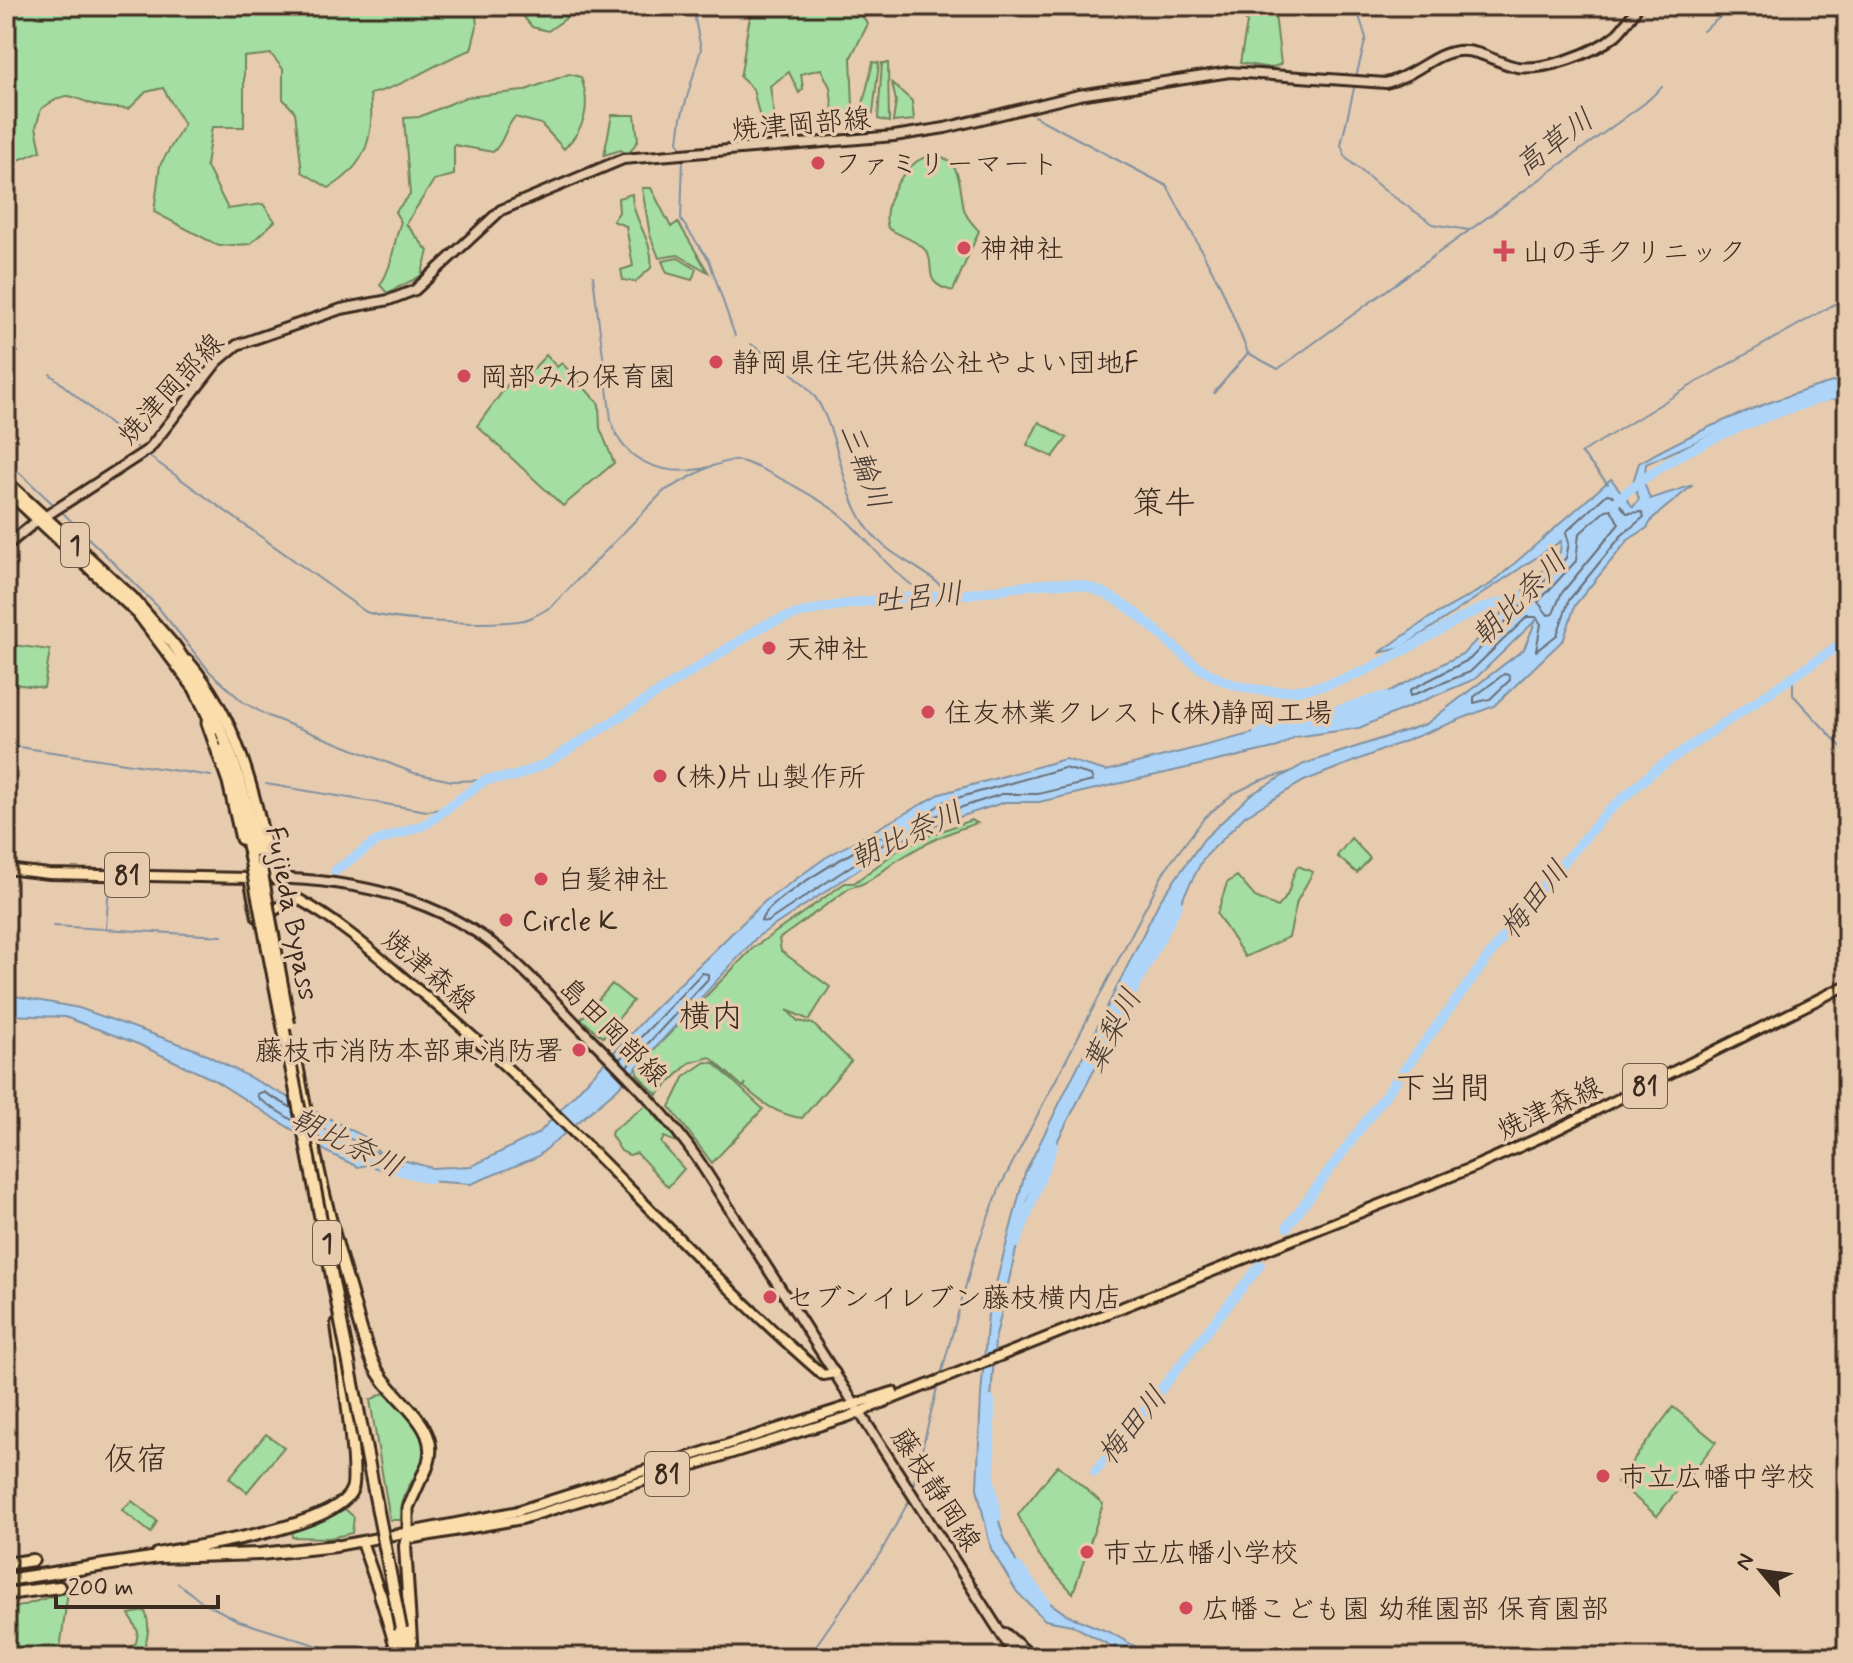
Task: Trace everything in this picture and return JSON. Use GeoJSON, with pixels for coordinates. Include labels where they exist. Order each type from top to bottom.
{"type":"FeatureCollection","features":[{"type":"Feature","properties":{"kind":"highway","name":"1"},"geometry":{"type":"LineString","coordinates":[[6,481],[141,612],[199,674],[228,722],[248,771],[273,878]]}},
{"type":"Feature","properties":{"kind":"highway","name":"1"},"geometry":{"type":"LineString","coordinates":[[6,490],[141,612]]}},
{"type":"Feature","properties":{"kind":"highway","name":"1"},"geometry":{"type":"LineString","coordinates":[[168,641],[192,683],[218,748],[249,878]]}},
{"type":"Feature","properties":{"kind":"highway","name":"Fujieda Bypass"},"geometry":{"type":"LineString","coordinates":[[168,641],[203,689],[229,746],[244,791],[380,1487],[401,1629]]}},
{"type":"Feature","properties":{"kind":"highway","name":"Fujieda Bypass"},"geometry":{"type":"LineString","coordinates":[[192,683],[225,755],[250,857],[406,1657]]}},
{"type":"Feature","properties":{"kind":"highway"},"geometry":{"type":"LineString","coordinates":[[325,1208],[370,1357],[387,1389],[419,1419],[430,1435],[431,1455],[408,1508],[406,1566],[412,1657]]}},
{"type":"Feature","properties":{"kind":"highway","name":"1"},"geometry":{"type":"LineString","coordinates":[[158,1556],[296,1523],[328,1512],[349,1496],[354,1478],[331,1262]]}},
{"type":"Feature","properties":{"kind":"highway"},"geometry":{"type":"LineString","coordinates":[[362,1543],[399,1657]]}},
{"type":"Feature","properties":{"kind":"highway"},"geometry":{"type":"LineString","coordinates":[[158,1556],[260,1554],[336,1546]]}},
{"type":"Feature","properties":{"kind":"highway"},"geometry":{"type":"LineString","coordinates":[[6,1577],[195,1552],[336,1546]]}},
{"type":"Feature","properties":{"kind":"highway"},"geometry":{"type":"LineString","coordinates":[[6,1564],[33,1560]]}},
{"type":"Feature","properties":{"kind":"highway"},"geometry":{"type":"LineString","coordinates":[[6,1594],[59,1587]]}},
{"type":"Feature","properties":{"kind":"main road","name":"焼津岡部線"},"geometry":{"type":"LineString","coordinates":[[49,514],[142,455],[217,362],[237,345],[341,309],[389,300],[415,290],[501,210],[613,163],[642,155],[747,151],[918,133],[1079,95],[1217,73],[1249,71],[1386,83],[1411,76],[1446,54],[1463,51],[1517,67],[1540,66],[1607,42],[1621,30],[1638,6]]}},
{"type":"Feature","properties":{"kind":"main road"},"geometry":{"type":"LineString","coordinates":[[6,546],[33,524]]}},
{"type":"Feature","properties":{"kind":"main road","name":"81"},"geometry":{"type":"LineString","coordinates":[[6,869],[49,874],[249,878]]}},
{"type":"Feature","properties":{"kind":"main road","name":"島田岡部線"},"geometry":{"type":"LineString","coordinates":[[249,878],[333,880],[401,897],[462,926],[509,957],[632,1079],[679,1131],[835,1373]]}},
{"type":"Feature","properties":{"kind":"main road","name":"焼津森線"},"geometry":{"type":"LineString","coordinates":[[249,878],[257,920],[274,913],[290,899],[302,901],[363,942],[481,1041],[580,1134],[715,1278],[823,1375],[835,1373]]}},
{"type":"Feature","properties":{"kind":"main road","name":"焼津森線"},"geometry":{"type":"LineString","coordinates":[[336,1546],[408,1534],[414,1538],[522,1519],[921,1385],[1469,1169],[1561,1127],[1847,985]]}},
{"type":"Feature","properties":{"kind":"main road","name":"藤枝静岡線"},"geometry":{"type":"LineString","coordinates":[[835,1373],[1002,1630]]}},
{"type":"Feature","properties":{"kind":"main road"},"geometry":{"type":"LineString","coordinates":[[1002,1630],[1016,1657]]}},
{"type":"Feature","properties":{"kind":"main road"},"geometry":{"type":"LineString","coordinates":[[1002,1630],[1033,1657]]}},
{"type":"Feature","properties":{"kind":"green space"},"geometry":{"type":"Polygon","coordinates":[[[6,6],[475,6],[477,26],[471,50],[370,94],[371,122],[366,148],[352,170],[329,188],[302,172],[295,112],[283,99],[283,69],[271,54],[244,57],[244,127],[212,127],[206,165],[228,209],[263,204],[275,221],[250,244],[219,246],[154,212],[160,165],[184,125],[163,88],[146,92],[129,109],[99,106],[68,96],[58,99],[41,109],[36,127],[41,151],[6,165],[6,6]]]}},
{"type":"Feature","properties":{"kind":"green space"},"geometry":{"type":"Polygon","coordinates":[[[515,6],[571,6],[565,19],[548,31],[532,27],[515,6]]]}},
{"type":"Feature","properties":{"kind":"green space"},"geometry":{"type":"Polygon","coordinates":[[[766,6],[813,6],[811,11],[814,6],[854,6],[868,24],[851,57],[853,107],[848,123],[834,119],[830,87],[821,69],[801,74],[803,89],[799,93],[789,72],[770,86],[775,122],[762,127],[753,89],[740,77],[751,14],[754,8],[764,9],[766,6]]]}},
{"type":"Feature","properties":{"kind":"green space"},"geometry":{"type":"Polygon","coordinates":[[[1240,6],[1274,6],[1281,64],[1271,68],[1240,63],[1247,23],[1240,6]]]}},
{"type":"Feature","properties":{"kind":"green space"},"geometry":{"type":"Polygon","coordinates":[[[873,62],[879,63],[873,113],[862,108],[873,62]]]}},
{"type":"Feature","properties":{"kind":"green space"},"geometry":{"type":"Polygon","coordinates":[[[882,63],[888,63],[889,122],[878,119],[882,63]]]}},
{"type":"Feature","properties":{"kind":"green space"},"geometry":{"type":"Polygon","coordinates":[[[569,74],[581,77],[586,97],[582,124],[571,141],[564,149],[541,124],[515,117],[493,152],[454,145],[454,175],[434,180],[406,224],[428,251],[421,276],[387,293],[380,285],[388,270],[401,222],[395,212],[410,195],[404,118],[419,117],[466,97],[523,91],[569,74]]]}},
{"type":"Feature","properties":{"kind":"green space"},"geometry":{"type":"Polygon","coordinates":[[[892,83],[912,101],[914,120],[893,122],[896,101],[892,83]]]}},
{"type":"Feature","properties":{"kind":"green space"},"geometry":{"type":"Polygon","coordinates":[[[612,115],[635,115],[638,140],[628,155],[621,150],[604,155],[612,115]]]}},
{"type":"Feature","properties":{"kind":"green space"},"geometry":{"type":"Polygon","coordinates":[[[934,154],[950,162],[955,169],[965,212],[979,231],[953,291],[935,283],[927,253],[918,244],[888,228],[886,219],[889,201],[903,175],[918,161],[934,154]]]}},
{"type":"Feature","properties":{"kind":"green space"},"geometry":{"type":"Polygon","coordinates":[[[642,188],[651,188],[671,227],[678,222],[708,272],[678,255],[659,258],[650,235],[642,188]]]}},
{"type":"Feature","properties":{"kind":"green space"},"geometry":{"type":"Polygon","coordinates":[[[632,194],[651,258],[651,268],[635,282],[623,280],[621,270],[633,266],[626,226],[613,221],[619,212],[618,198],[632,194]]]}},
{"type":"Feature","properties":{"kind":"green space"},"geometry":{"type":"Polygon","coordinates":[[[678,258],[696,269],[692,280],[667,273],[662,261],[678,258]]]}},
{"type":"Feature","properties":{"kind":"green space"},"geometry":{"type":"Polygon","coordinates":[[[546,355],[557,367],[562,363],[599,404],[600,428],[614,463],[563,506],[477,426],[511,380],[520,383],[546,355]]]}},
{"type":"Feature","properties":{"kind":"green space"},"geometry":{"type":"Polygon","coordinates":[[[1039,422],[1067,438],[1053,457],[1027,445],[1039,422]]]}},
{"type":"Feature","properties":{"kind":"green space"},"geometry":{"type":"Polygon","coordinates":[[[6,644],[50,650],[44,688],[6,683],[6,644]]]}},
{"type":"Feature","properties":{"kind":"green space"},"geometry":{"type":"Polygon","coordinates":[[[971,820],[977,823],[928,842],[871,879],[851,887],[779,939],[781,951],[830,987],[809,1020],[787,1010],[798,1021],[813,1024],[851,1061],[802,1118],[785,1114],[764,1103],[744,1087],[746,1083],[743,1087],[710,1057],[689,1063],[657,1095],[637,1074],[637,1067],[753,948],[845,883],[854,883],[897,851],[971,820]]]}},
{"type":"Feature","properties":{"kind":"green space"},"geometry":{"type":"Polygon","coordinates":[[[1351,838],[1370,858],[1357,873],[1337,856],[1351,838]]]}},
{"type":"Feature","properties":{"kind":"green space"},"geometry":{"type":"Polygon","coordinates":[[[1298,866],[1313,872],[1297,901],[1289,937],[1245,957],[1217,914],[1227,883],[1237,876],[1255,897],[1278,907],[1287,896],[1298,866]]]}},
{"type":"Feature","properties":{"kind":"green space"},"geometry":{"type":"Polygon","coordinates":[[[612,984],[633,1001],[603,1037],[581,1019],[612,984]]]}},
{"type":"Feature","properties":{"kind":"green space"},"geometry":{"type":"Polygon","coordinates":[[[705,1062],[714,1063],[763,1109],[712,1163],[670,1107],[685,1076],[705,1062]]]}},
{"type":"Feature","properties":{"kind":"green space"},"geometry":{"type":"Polygon","coordinates":[[[646,1105],[674,1137],[676,1142],[664,1137],[661,1143],[684,1169],[668,1187],[637,1153],[629,1155],[621,1151],[611,1135],[646,1105]]]}},
{"type":"Feature","properties":{"kind":"green space"},"geometry":{"type":"Polygon","coordinates":[[[384,1393],[425,1432],[422,1463],[403,1497],[401,1520],[390,1520],[370,1400],[384,1393]]]}},
{"type":"Feature","properties":{"kind":"green space"},"geometry":{"type":"Polygon","coordinates":[[[1673,1407],[1716,1442],[1657,1516],[1617,1482],[1673,1407]]]}},
{"type":"Feature","properties":{"kind":"green space"},"geometry":{"type":"Polygon","coordinates":[[[266,1434],[284,1447],[247,1492],[229,1478],[266,1434]]]}},
{"type":"Feature","properties":{"kind":"green space"},"geometry":{"type":"Polygon","coordinates":[[[1058,1465],[1103,1504],[1073,1593],[1038,1555],[1018,1515],[1058,1465]]]}},
{"type":"Feature","properties":{"kind":"green space"},"geometry":{"type":"Polygon","coordinates":[[[132,1501],[157,1521],[151,1533],[122,1510],[132,1501]]]}},
{"type":"Feature","properties":{"kind":"green space"},"geometry":{"type":"Polygon","coordinates":[[[345,1509],[354,1517],[352,1533],[330,1538],[292,1537],[291,1527],[345,1509]]]}},
{"type":"Feature","properties":{"kind":"green space"},"geometry":{"type":"Polygon","coordinates":[[[68,1591],[59,1657],[6,1657],[6,1611],[68,1591]]]}},
{"type":"Feature","properties":{"kind":"green space"},"geometry":{"type":"Polygon","coordinates":[[[145,1611],[148,1633],[140,1655],[112,1657],[136,1643],[138,1632],[129,1614],[145,1611]]]}},
{"type":"Feature","properties":{"kind":"water"},"geometry":{"type":"Polygon","coordinates":[[[1847,378],[1847,398],[1820,401],[1769,414],[1646,464],[1644,482],[1650,499],[1693,485],[1653,518],[1647,528],[1628,540],[1575,605],[1564,639],[1494,706],[1304,781],[1245,816],[1203,859],[1028,1198],[995,1340],[986,1475],[1003,1535],[1029,1588],[1067,1615],[1111,1633],[1154,1657],[1131,1657],[1072,1625],[1045,1620],[1017,1592],[991,1549],[977,1488],[988,1314],[1025,1173],[1159,902],[1204,839],[1250,795],[1304,764],[1426,724],[1524,649],[1536,620],[1475,679],[1359,728],[1295,737],[1278,747],[1039,802],[1005,802],[917,831],[757,937],[617,1089],[537,1157],[471,1184],[427,1181],[356,1141],[321,1129],[329,1144],[394,1172],[366,1165],[358,1167],[329,1153],[214,1080],[138,1044],[65,1017],[6,1015],[6,996],[79,1008],[197,1050],[365,1137],[381,1154],[432,1168],[472,1166],[539,1133],[652,1011],[764,902],[825,858],[940,794],[1065,759],[1106,771],[1363,705],[1464,653],[1560,552],[1561,541],[1401,648],[1379,653],[1429,618],[1491,584],[1611,479],[1633,507],[1639,499],[1633,482],[1639,463],[1689,436],[1740,414],[1847,378]]]}},
{"type":"Feature","properties":{"kind":"waterway","name":"三輪川"},"geometry":{"type":"LineString","coordinates":[[682,153],[678,141],[681,118],[701,49],[695,19],[697,6]]}},
{"type":"Feature","properties":{"kind":"waterway"},"geometry":{"type":"LineString","coordinates":[[1356,6],[1366,38],[1356,77]]}},
{"type":"Feature","properties":{"kind":"waterway","name":"高草川"},"geometry":{"type":"LineString","coordinates":[[1703,31],[1734,6]]}},
{"type":"Feature","properties":{"kind":"waterway"},"geometry":{"type":"LineString","coordinates":[[1355,84],[1341,145],[1346,158],[1384,190],[1433,224],[1468,230]]}},
{"type":"Feature","properties":{"kind":"waterway"},"geometry":{"type":"LineString","coordinates":[[1034,116],[1167,186],[1222,289],[1248,353],[1278,369],[1645,103],[1662,87]]}},
{"type":"Feature","properties":{"kind":"waterway","name":"三輪川"},"geometry":{"type":"LineString","coordinates":[[683,159],[681,220],[709,260],[735,336]]}},
{"type":"Feature","properties":{"kind":"waterway"},"geometry":{"type":"LineString","coordinates":[[593,276],[611,420],[625,447],[636,457],[663,469],[693,470],[734,461],[766,471],[837,512],[891,567],[924,594]]}},
{"type":"Feature","properties":{"kind":"waterway"},"geometry":{"type":"LineString","coordinates":[[1608,484],[1581,453],[1692,385],[1847,297]]}},
{"type":"Feature","properties":{"kind":"waterway","name":"三輪川"},"geometry":{"type":"LineString","coordinates":[[751,344],[789,371],[807,387],[820,405],[833,436],[852,500],[869,530],[888,549],[931,578],[949,595]]}},
{"type":"Feature","properties":{"kind":"waterway"},"geometry":{"type":"LineString","coordinates":[[6,346],[18,352]]}},
{"type":"Feature","properties":{"kind":"waterway"},"geometry":{"type":"LineString","coordinates":[[1214,393],[1247,354]]}},
{"type":"Feature","properties":{"kind":"waterway"},"geometry":{"type":"LineString","coordinates":[[50,374],[137,447]]}},
{"type":"Feature","properties":{"kind":"waterway","name":"朝比奈川"},"geometry":{"type":"LineString","coordinates":[[1614,503],[1666,464],[1695,448],[1754,421],[1847,390]]}},
{"type":"Feature","properties":{"kind":"waterway"},"geometry":{"type":"LineString","coordinates":[[150,457],[366,612],[421,621],[468,623],[524,620],[549,608],[664,491],[709,467]]}},
{"type":"Feature","properties":{"kind":"waterway"},"geometry":{"type":"LineString","coordinates":[[6,460],[55,506]]}},
{"type":"Feature","properties":{"kind":"waterway"},"geometry":{"type":"LineString","coordinates":[[60,510],[157,606],[210,672],[243,702],[268,716],[414,773],[452,781],[485,780]]}},
{"type":"Feature","properties":{"kind":"waterway","name":"吐呂川"},"geometry":{"type":"LineString","coordinates":[[335,871],[375,842],[426,824],[485,780],[516,776],[547,763],[763,626],[803,613],[875,600],[958,595],[1037,584],[1075,584],[1116,600],[1196,665],[1218,678],[1245,688],[1277,691],[1329,684],[1354,675],[1471,613],[1523,596]]}},
{"type":"Feature","properties":{"kind":"waterway","name":"梅田川"},"geometry":{"type":"LineString","coordinates":[[1287,1227],[1527,905],[1607,812],[1655,770],[1847,640]]}},
{"type":"Feature","properties":{"kind":"waterway"},"geometry":{"type":"LineString","coordinates":[[1799,672],[1793,681],[1793,695],[1847,753]]}},
{"type":"Feature","properties":{"kind":"waterway","name":"朝比奈川"},"geometry":{"type":"LineString","coordinates":[[1258,734],[1385,696]]}},
{"type":"Feature","properties":{"kind":"waterway"},"geometry":{"type":"LineString","coordinates":[[6,745],[211,776]]}},
{"type":"Feature","properties":{"kind":"waterway"},"geometry":{"type":"LineString","coordinates":[[940,1378],[976,1249],[1000,1187],[1165,870],[1205,817],[1233,794],[1261,780],[1290,772]]}},
{"type":"Feature","properties":{"kind":"waterway"},"geometry":{"type":"LineString","coordinates":[[266,784],[427,811],[449,808]]}},
{"type":"Feature","properties":{"kind":"waterway"},"geometry":{"type":"LineString","coordinates":[[106,929],[109,882]]}},
{"type":"Feature","properties":{"kind":"waterway","name":"葉梨川"},"geometry":{"type":"LineString","coordinates":[[1115,1025],[1178,905]]}},
{"type":"Feature","properties":{"kind":"waterway"},"geometry":{"type":"LineString","coordinates":[[53,926],[222,936]]}},
{"type":"Feature","properties":{"kind":"waterway","name":"朝比奈川"},"geometry":{"type":"LineString","coordinates":[[316,1132],[388,1167],[430,1179]]}},
{"type":"Feature","properties":{"kind":"waterway","name":"葉梨川"},"geometry":{"type":"LineString","coordinates":[[1016,1243],[1053,1146]]}},
{"type":"Feature","properties":{"kind":"waterway","name":"梅田川"},"geometry":{"type":"LineString","coordinates":[[1095,1472],[1260,1265]]}},
{"type":"Feature","properties":{"kind":"waterway"},"geometry":{"type":"LineString","coordinates":[[912,1490],[938,1384]]}},
{"type":"Feature","properties":{"kind":"waterway","name":"葉梨川"},"geometry":{"type":"LineString","coordinates":[[990,1401],[990,1481],[997,1516]]}},
{"type":"Feature","properties":{"kind":"waterway"},"geometry":{"type":"LineString","coordinates":[[808,1657],[881,1552],[911,1497]]}},
{"type":"Feature","properties":{"kind":"waterway","name":"葉梨川"},"geometry":{"type":"LineString","coordinates":[[1018,1567],[1045,1602]]}},
{"type":"Feature","properties":{"kind":"waterway"},"geometry":{"type":"LineString","coordinates":[[178,1583],[199,1600],[239,1621],[325,1648],[393,1646]]}},
{"type":"Feature","properties":{"kind":"waterway"},"geometry":{"type":"LineString","coordinates":[[414,1652],[428,1657]]}},
{"type":"Feature","properties":{"kind":"place","name":"ファミリーマート"},"geometry":{"type":"Point","coordinates":[818,163]}},
{"type":"Feature","properties":{"kind":"place","name":"神神社"},"geometry":{"type":"Point","coordinates":[964,248]}},
{"type":"Feature","properties":{"kind":"place","name":"山の手クリニック"},"geometry":{"type":"Point","coordinates":[1504,251]}},
{"type":"Feature","properties":{"kind":"place","name":"静岡県住宅供給公社やよい団地F"},"geometry":{"type":"Point","coordinates":[716,362]}},
{"type":"Feature","properties":{"kind":"place","name":"岡部みわ保育園"},"geometry":{"type":"Point","coordinates":[464,376]}},
{"type":"Feature","properties":{"kind":"place","name":"天神社"},"geometry":{"type":"Point","coordinates":[769,648]}},
{"type":"Feature","properties":{"kind":"place","name":"住友林業クレスト(株)静岡工場"},"geometry":{"type":"Point","coordinates":[928,712]}},
{"type":"Feature","properties":{"kind":"place","name":"(株)片山製作所"},"geometry":{"type":"Point","coordinates":[660,776]}},
{"type":"Feature","properties":{"kind":"place","name":"白髪神社"},"geometry":{"type":"Point","coordinates":[541,879]}},
{"type":"Feature","properties":{"kind":"place","name":"Circle K"},"geometry":{"type":"Point","coordinates":[506,920]}},
{"type":"Feature","properties":{"kind":"place","name":"藤枝市消防本部東消防署"},"geometry":{"type":"Point","coordinates":[579,1050]}},
{"type":"Feature","properties":{"kind":"place","name":"セブンイレブン藤枝横内店"},"geometry":{"type":"Point","coordinates":[770,1297]}},
{"type":"Feature","properties":{"kind":"place","name":"市立広幡中学校"},"geometry":{"type":"Point","coordinates":[1603,1476]}},
{"type":"Feature","properties":{"kind":"place","name":"市立広幡小学校"},"geometry":{"type":"Point","coordinates":[1087,1552]}},
{"type":"Feature","properties":{"kind":"place","name":"広幡こども園 幼稚園部 保育園部"},"geometry":{"type":"Point","coordinates":[1186,1608]}},
{"type":"Feature","properties":{"kind":"district","name":"策牛"},"geometry":{"type":"Point","coordinates":[1164,502]}},
{"type":"Feature","properties":{"kind":"district","name":"横内"},"geometry":{"type":"Point","coordinates":[711,1015]}},
{"type":"Feature","properties":{"kind":"district","name":"下当間"},"geometry":{"type":"Point","coordinates":[1443,1087]}},
{"type":"Feature","properties":{"kind":"district","name":"仮宿"},"geometry":{"type":"Point","coordinates":[136,1458]}}]}
